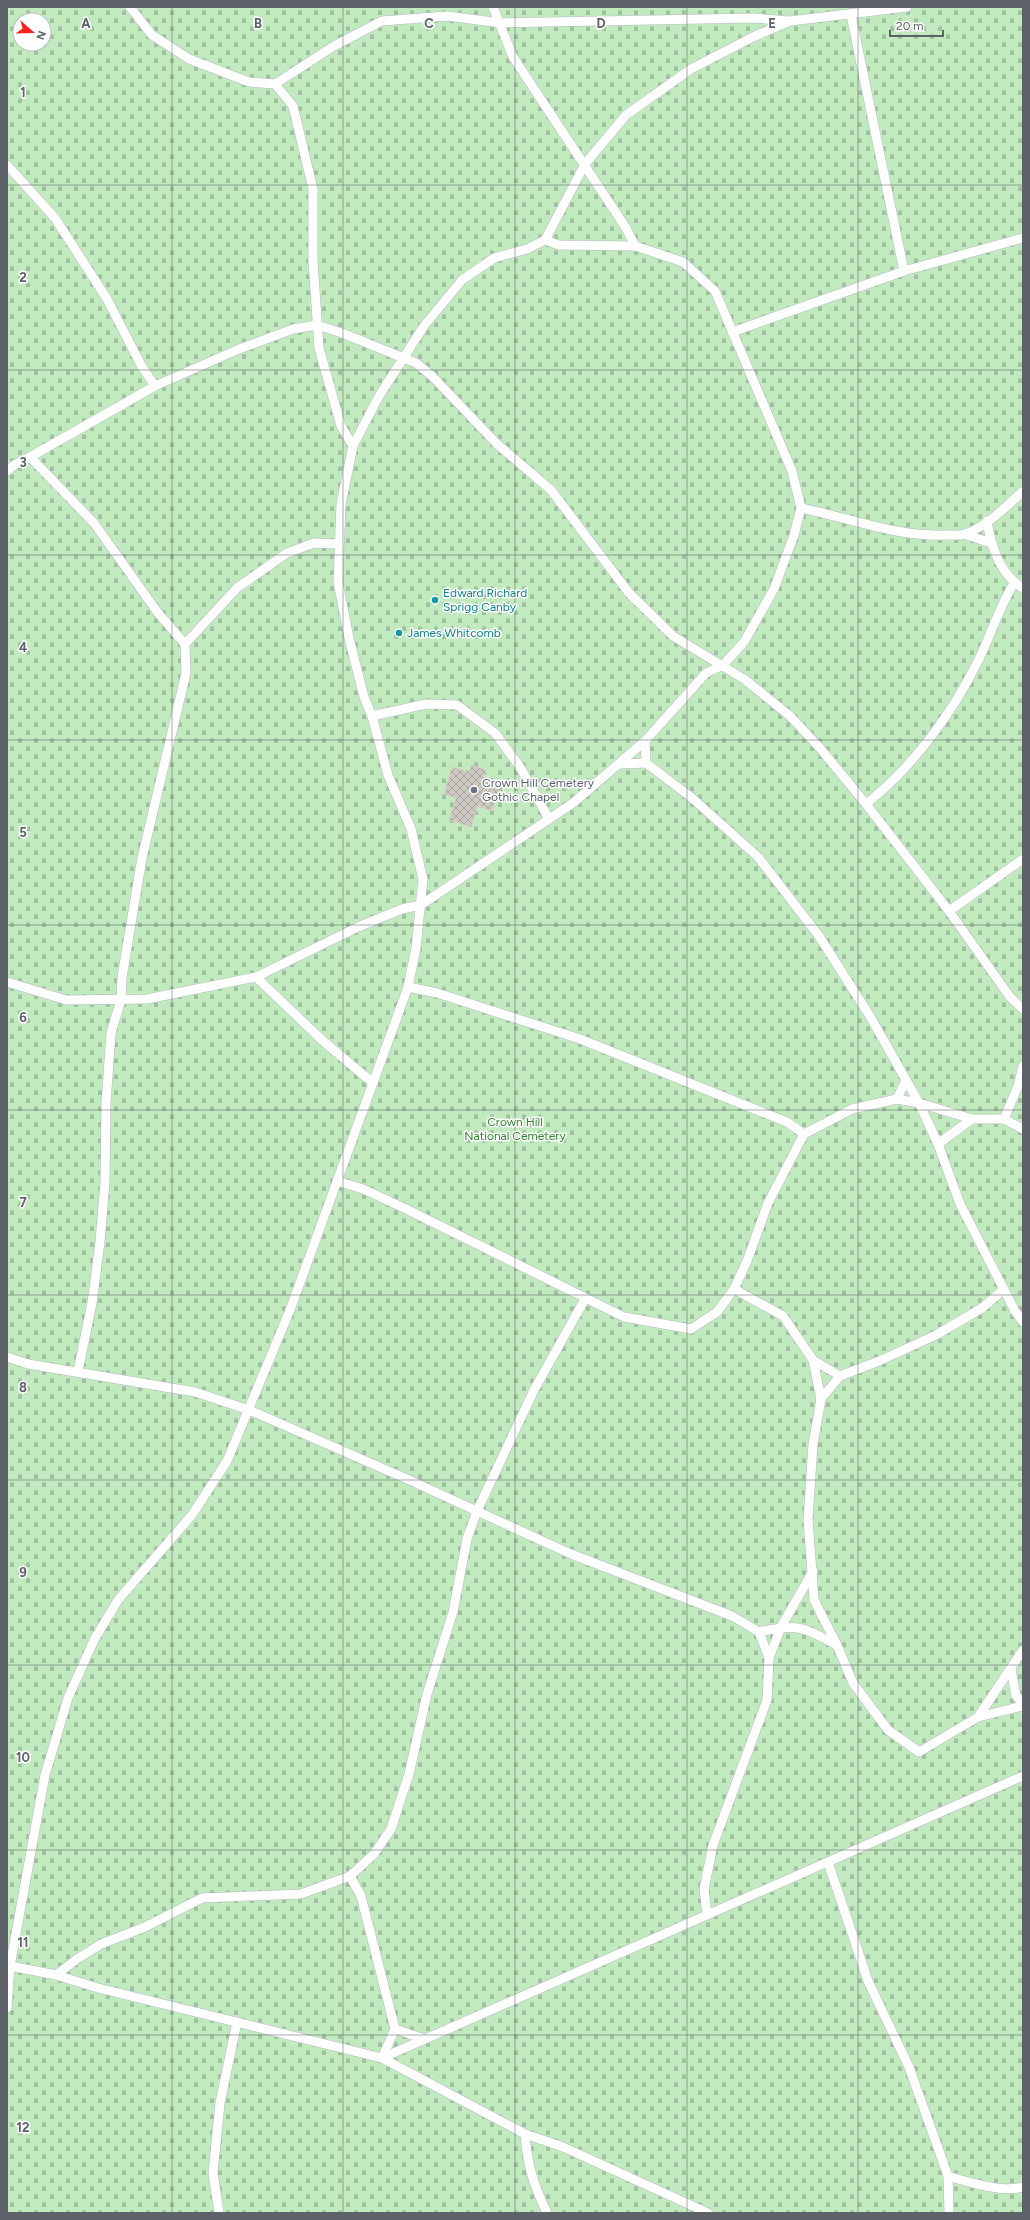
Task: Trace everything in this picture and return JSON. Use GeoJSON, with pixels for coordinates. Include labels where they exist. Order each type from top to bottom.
{"type":"FeatureCollection","features":[{"type":"Feature","properties":{"kind":"lane"},"geometry":{"type":"LineString","coordinates":[[130,7],[152,35],[189,59],[249,82],[275,84],[334,46],[382,21],[447,16],[501,24],[754,18],[790,21],[851,15],[907,7]]}},
{"type":"Feature","properties":{"kind":"lane"},"geometry":{"type":"LineString","coordinates":[[494,7],[513,57],[585,164],[626,228],[635,246]]}},
{"type":"Feature","properties":{"kind":"lane"},"geometry":{"type":"LineString","coordinates":[[851,15],[904,271]]}},
{"type":"Feature","properties":{"kind":"lane"},"geometry":{"type":"LineString","coordinates":[[7,2008],[9,1966],[45,1775],[68,1698],[94,1640],[118,1600],[192,1515],[227,1461],[290,1310],[408,987],[416,948],[423,879],[411,829],[388,775],[372,716],[364,697],[348,638],[338,582],[338,544],[342,504],[353,446],[380,396],[424,326],[462,280],[494,258],[527,249],[545,240],[585,164],[626,115],[691,69],[753,37],[790,21]]}},
{"type":"Feature","properties":{"kind":"lane"},"geometry":{"type":"LineString","coordinates":[[275,84],[292,106],[313,189],[313,261],[319,348],[341,426],[353,446]]}},
{"type":"Feature","properties":{"kind":"lane"},"geometry":{"type":"LineString","coordinates":[[7,165],[55,218],[107,300],[141,365],[155,386]]}},
{"type":"Feature","properties":{"kind":"lane"},"geometry":{"type":"LineString","coordinates":[[732,332],[904,271],[1023,238]]}},
{"type":"Feature","properties":{"kind":"lane"},"geometry":{"type":"LineString","coordinates":[[7,982],[66,1000],[147,999],[256,977],[358,927],[402,909],[421,905],[573,803],[645,741],[706,673],[723,665],[744,642],[774,589],[794,535],[801,508],[792,471],[715,291],[683,262],[635,246],[559,245],[545,240]]}},
{"type":"Feature","properties":{"kind":"lane"},"geometry":{"type":"LineString","coordinates":[[9,465],[30,457],[155,386],[239,349],[293,329],[317,324],[416,363],[432,376],[497,444],[551,490],[629,592],[673,636],[744,679],[790,716],[866,804],[949,911],[1010,997],[1023,1009]]}},
{"type":"Feature","properties":{"kind":"lane"},"geometry":{"type":"LineString","coordinates":[[30,457],[94,523],[154,607],[184,644],[186,673],[142,858],[122,977],[121,1000],[111,1033],[106,1103],[105,1182],[100,1242],[92,1303],[78,1371]]}},
{"type":"Feature","properties":{"kind":"lane"},"geometry":{"type":"LineString","coordinates":[[964,534],[987,521],[1023,491]]}},
{"type":"Feature","properties":{"kind":"lane"},"geometry":{"type":"LineString","coordinates":[[801,508],[828,513],[882,529],[926,536],[964,534],[991,542]]}},
{"type":"Feature","properties":{"kind":"lane"},"geometry":{"type":"LineString","coordinates":[[987,521],[991,542],[1014,583],[1023,588]]}},
{"type":"Feature","properties":{"kind":"lane"},"geometry":{"type":"LineString","coordinates":[[184,644],[237,588],[287,553],[314,543],[338,544]]}},
{"type":"Feature","properties":{"kind":"lane"},"geometry":{"type":"LineString","coordinates":[[866,804],[882,792],[926,744],[958,698],[981,655],[1004,599],[1014,583]]}},
{"type":"Feature","properties":{"kind":"lane"},"geometry":{"type":"LineString","coordinates":[[372,716],[426,704],[457,705],[495,733],[520,767],[549,819]]}},
{"type":"Feature","properties":{"kind":"lane"},"geometry":{"type":"LineString","coordinates":[[645,741],[646,763]]}},
{"type":"Feature","properties":{"kind":"lane"},"geometry":{"type":"LineString","coordinates":[[620,764],[646,763],[692,798],[758,857],[819,936],[871,1018],[919,1103],[938,1144],[960,1204],[1003,1290],[1023,1322]]}},
{"type":"Feature","properties":{"kind":"lane"},"geometry":{"type":"LineString","coordinates":[[949,911],[1023,859]]}},
{"type":"Feature","properties":{"kind":"lane"},"geometry":{"type":"LineString","coordinates":[[256,977],[323,1041],[373,1083]]}},
{"type":"Feature","properties":{"kind":"lane"},"geometry":{"type":"LineString","coordinates":[[408,987],[437,993],[580,1039],[786,1122],[804,1134]]}},
{"type":"Feature","properties":{"kind":"lane"},"geometry":{"type":"LineString","coordinates":[[1004,1119],[1018,1086],[1023,1066]]}},
{"type":"Feature","properties":{"kind":"lane"},"geometry":{"type":"LineString","coordinates":[[897,1099],[906,1080]]}},
{"type":"Feature","properties":{"kind":"lane"},"geometry":{"type":"LineString","coordinates":[[337,1181],[363,1189],[404,1208],[624,1317],[691,1329],[717,1312],[734,1289],[747,1261],[768,1203],[804,1134],[852,1108],[897,1099],[919,1103],[972,1120],[1004,1119],[1023,1129]]}},
{"type":"Feature","properties":{"kind":"lane"},"geometry":{"type":"LineString","coordinates":[[938,1144],[972,1120]]}},
{"type":"Feature","properties":{"kind":"lane"},"geometry":{"type":"LineString","coordinates":[[734,1289],[783,1316],[813,1360],[821,1399],[813,1444],[808,1519],[813,1570],[814,1600],[837,1645],[853,1683],[888,1730],[919,1752],[978,1717],[1023,1706]]}},
{"type":"Feature","properties":{"kind":"lane"},"geometry":{"type":"LineString","coordinates":[[821,1399],[840,1376],[879,1361],[936,1335],[982,1308],[1003,1290]]}},
{"type":"Feature","properties":{"kind":"lane"},"geometry":{"type":"LineString","coordinates":[[56,1975],[77,1959],[101,1944],[145,1927],[202,1898],[301,1894],[350,1876],[374,1854],[391,1829],[409,1774],[427,1694],[453,1612],[467,1539],[477,1511],[534,1390],[585,1299]]}},
{"type":"Feature","properties":{"kind":"lane"},"geometry":{"type":"LineString","coordinates":[[7,1357],[28,1364],[78,1371],[195,1392],[249,1410],[570,1554],[732,1616],[759,1632],[769,1658]]}},
{"type":"Feature","properties":{"kind":"lane"},"geometry":{"type":"LineString","coordinates":[[813,1360],[840,1376]]}},
{"type":"Feature","properties":{"kind":"lane"},"geometry":{"type":"LineString","coordinates":[[707,1914],[704,1889],[713,1845],[767,1700],[769,1658],[780,1627],[813,1570]]}},
{"type":"Feature","properties":{"kind":"lane"},"geometry":{"type":"LineString","coordinates":[[759,1632],[780,1627],[801,1627],[837,1645]]}},
{"type":"Feature","properties":{"kind":"lane"},"geometry":{"type":"LineString","coordinates":[[978,1717],[1023,1650]]}},
{"type":"Feature","properties":{"kind":"lane"},"geometry":{"type":"LineString","coordinates":[[1011,1669],[1016,1696],[1023,1702]]}},
{"type":"Feature","properties":{"kind":"lane"},"geometry":{"type":"LineString","coordinates":[[382,2058],[1023,1776]]}},
{"type":"Feature","properties":{"kind":"lane"},"geometry":{"type":"LineString","coordinates":[[828,1862],[868,1981],[909,2067],[948,2176],[950,2213]]}},
{"type":"Feature","properties":{"kind":"lane"},"geometry":{"type":"LineString","coordinates":[[350,1876],[362,1896],[395,2029],[382,2058]]}},
{"type":"Feature","properties":{"kind":"lane"},"geometry":{"type":"LineString","coordinates":[[9,1966],[56,1975],[98,1988],[382,2058],[524,2134],[563,2147],[708,2213]]}},
{"type":"Feature","properties":{"kind":"lane"},"geometry":{"type":"LineString","coordinates":[[219,2213],[213,2172],[220,2103],[237,2022]]}},
{"type":"Feature","properties":{"kind":"lane"},"geometry":{"type":"LineString","coordinates":[[395,2029],[424,2039]]}},
{"type":"Feature","properties":{"kind":"lane"},"geometry":{"type":"LineString","coordinates":[[524,2134],[526,2155],[533,2185],[547,2213]]}},
{"type":"Feature","properties":{"kind":"lane"},"geometry":{"type":"LineString","coordinates":[[948,2176],[977,2184],[1016,2189],[1023,2187]]}},
{"type":"Feature","properties":{"kind":"green space","name":"Crown Hill National Cemetery"},"geometry":{"type":"Polygon","coordinates":[[[7,7],[1023,7],[1023,2213],[7,2213],[7,7]]]}},
{"type":"Feature","properties":{"kind":"building"},"geometry":{"type":"Polygon","coordinates":[[[472,765],[486,770],[483,777],[501,783],[492,811],[478,806],[471,827],[449,820],[456,798],[444,794],[452,767],[469,772],[472,765]]]}},
{"type":"Feature","properties":{"kind":"place","name":"Edward Richard Sprigg Canby"},"geometry":{"type":"Point","coordinates":[435,600]}},
{"type":"Feature","properties":{"kind":"place","name":"James Whitcomb"},"geometry":{"type":"Point","coordinates":[399,633]}},
{"type":"Feature","properties":{"kind":"place","name":"Crown Hill Cemetery Gothic Chapel"},"geometry":{"type":"Point","coordinates":[474,790]}}]}
